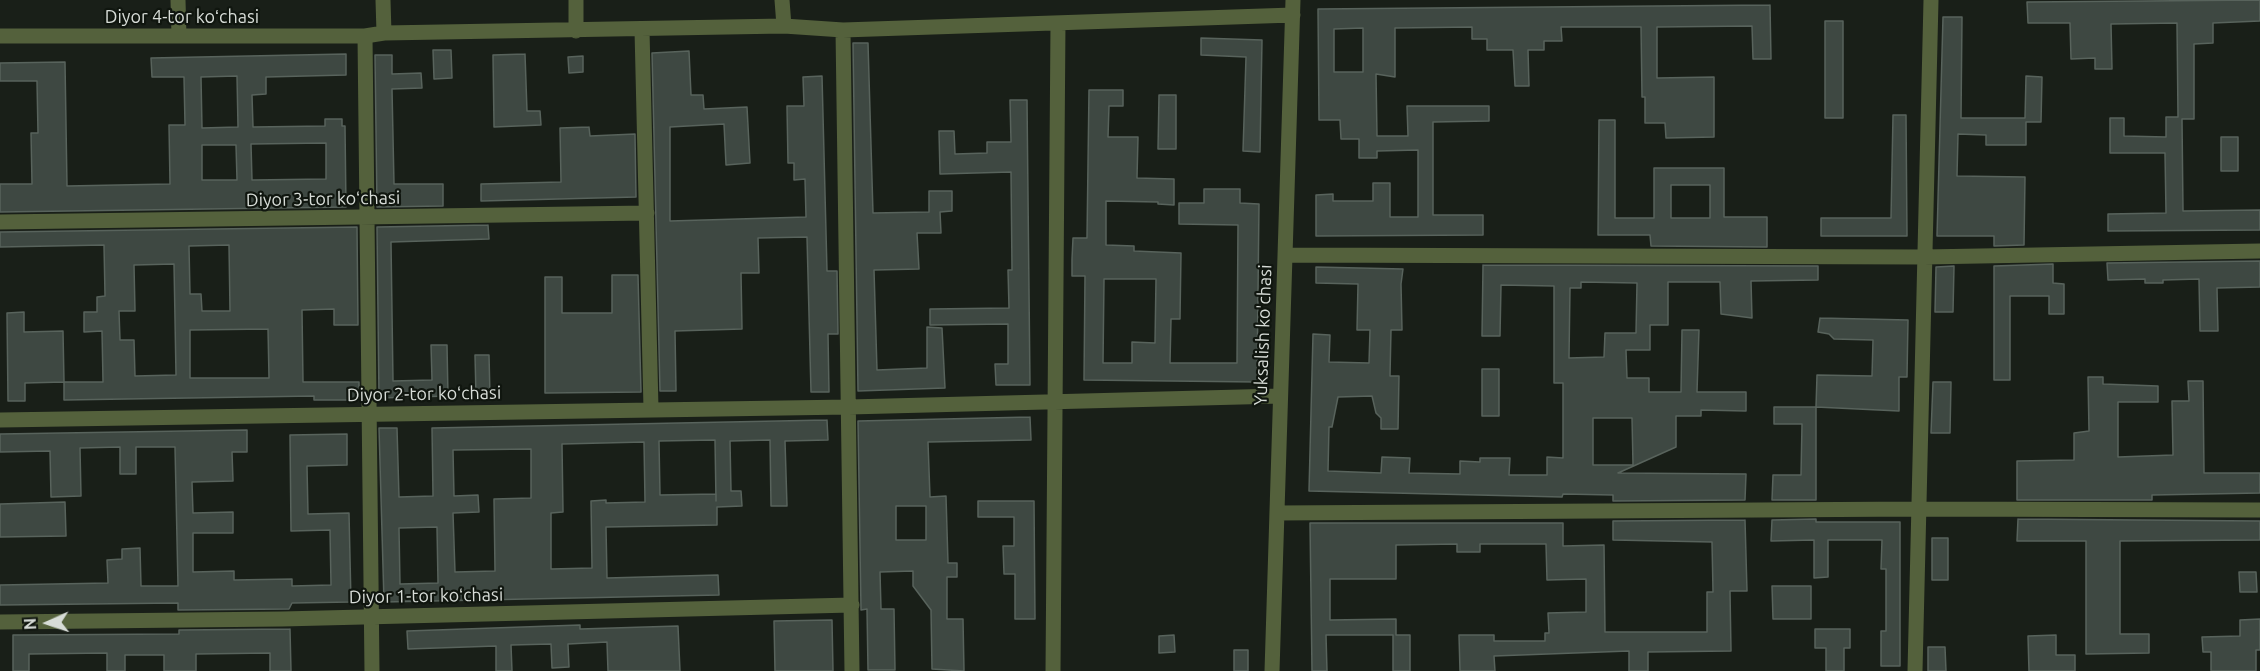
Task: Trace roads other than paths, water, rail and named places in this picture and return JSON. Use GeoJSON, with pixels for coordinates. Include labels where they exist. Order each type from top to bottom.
{"type":"FeatureCollection","features":[{"type":"Feature","properties":{"kind":"street"},"geometry":{"type":"LineString","coordinates":[[178,0],[178,36]]}},
{"type":"Feature","properties":{"kind":"street"},"geometry":{"type":"LineString","coordinates":[[383,0],[384,33]]}},
{"type":"Feature","properties":{"kind":"street"},"geometry":{"type":"LineString","coordinates":[[576,0],[576,31]]}},
{"type":"Feature","properties":{"kind":"street"},"geometry":{"type":"LineString","coordinates":[[782,0],[784,26]]}},
{"type":"Feature","properties":{"kind":"street"},"geometry":{"type":"LineString","coordinates":[[1915,671],[1931,0]]}},
{"type":"Feature","properties":{"kind":"street","name":"Diyor 4-tor koʻchasi"},"geometry":{"type":"LineString","coordinates":[[0,36],[364,36],[384,33],[784,26],[843,30],[1058,23],[1293,8]]}},
{"type":"Feature","properties":{"kind":"street","name":"Yuksalish ko'chasi"},"geometry":{"type":"LineString","coordinates":[[1272,671],[1293,8]]}},
{"type":"Feature","properties":{"kind":"street"},"geometry":{"type":"LineString","coordinates":[[1053,671],[1058,23]]}},
{"type":"Feature","properties":{"kind":"street"},"geometry":{"type":"LineString","coordinates":[[642,30],[651,409]]}},
{"type":"Feature","properties":{"kind":"street"},"geometry":{"type":"LineString","coordinates":[[843,30],[852,671]]}},
{"type":"Feature","properties":{"kind":"street"},"geometry":{"type":"LineString","coordinates":[[364,36],[372,671]]}},
{"type":"Feature","properties":{"kind":"street","name":"Diyor 3-tor koʻchasi"},"geometry":{"type":"LineString","coordinates":[[0,222],[366,219],[647,213]]}},
{"type":"Feature","properties":{"kind":"street"},"geometry":{"type":"LineString","coordinates":[[1285,255],[1924,258],[2260,251]]}},
{"type":"Feature","properties":{"kind":"street","name":"Diyor 2-tor koʻchasi"},"geometry":{"type":"LineString","coordinates":[[0,420],[849,407],[1280,396]]}},
{"type":"Feature","properties":{"kind":"street"},"geometry":{"type":"LineString","coordinates":[[1277,513],[1919,508],[2260,510]]}},
{"type":"Feature","properties":{"kind":"street","name":"Diyor 1-tor koʻchasi"},"geometry":{"type":"LineString","coordinates":[[0,622],[372,617],[852,605]]}}]}
